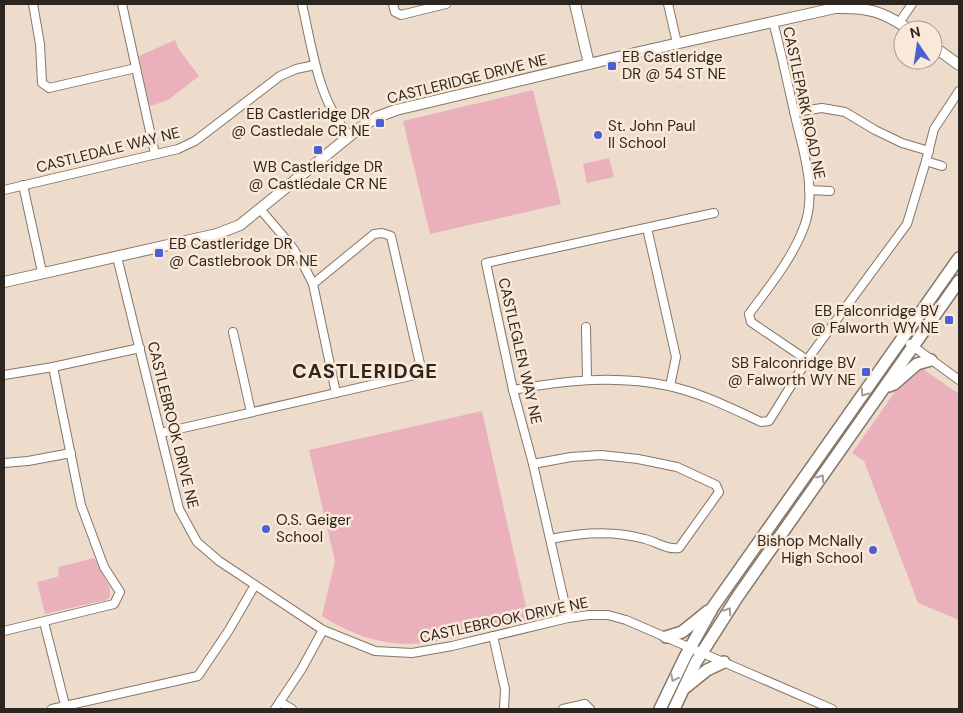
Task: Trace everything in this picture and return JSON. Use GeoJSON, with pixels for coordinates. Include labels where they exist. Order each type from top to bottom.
{"type":"FeatureCollection","features":[{"type":"Feature","properties":{"kind":"main road"},"geometry":{"type":"LineString","coordinates":[[674,709],[713,607],[959,258]]}},
{"type":"Feature","properties":{"kind":"main road"},"geometry":{"type":"LineString","coordinates":[[660,709],[670,686],[738,596],[959,281]]}},
{"type":"Feature","properties":{"kind":"main road"},"geometry":{"type":"LineString","coordinates":[[884,387],[894,384],[918,364],[931,360]]}},
{"type":"Feature","properties":{"kind":"main road"},"geometry":{"type":"LineString","coordinates":[[666,637],[682,632],[713,607]]}},
{"type":"Feature","properties":{"kind":"main road"},"geometry":{"type":"LineString","coordinates":[[683,689],[707,670],[724,662]]}},
{"type":"Feature","properties":{"kind":"street"},"geometry":{"type":"LineString","coordinates":[[33,4],[40,44],[42,83],[49,88],[136,68]]}},
{"type":"Feature","properties":{"kind":"street"},"geometry":{"type":"LineString","coordinates":[[122,4],[155,154]]}},
{"type":"Feature","properties":{"kind":"street"},"geometry":{"type":"LineString","coordinates":[[302,4],[315,65],[333,111],[343,129],[350,136]]}},
{"type":"Feature","properties":{"kind":"street"},"geometry":{"type":"LineString","coordinates":[[393,4],[395,12],[400,15],[446,4]]}},
{"type":"Feature","properties":{"kind":"street"},"geometry":{"type":"LineString","coordinates":[[574,4],[589,64]]}},
{"type":"Feature","properties":{"kind":"street"},"geometry":{"type":"LineString","coordinates":[[668,4],[677,44]]}},
{"type":"Feature","properties":{"kind":"street"},"geometry":{"type":"LineString","coordinates":[[901,20],[912,4]]}},
{"type":"Feature","properties":{"kind":"street","name":"CASTLERIDGE DRIVE NE"},"geometry":{"type":"LineString","coordinates":[[4,282],[217,234],[240,225],[350,136],[377,118],[396,110],[835,6],[876,11],[893,20]]}},
{"type":"Feature","properties":{"kind":"street","name":"CASTLEPARK ROAD NE"},"geometry":{"type":"LineString","coordinates":[[773,22],[806,160],[809,190],[808,206],[804,227],[782,269],[749,314],[750,322],[807,360]]}},
{"type":"Feature","properties":{"kind":"street"},"geometry":{"type":"LineString","coordinates":[[943,53],[959,65]]}},
{"type":"Feature","properties":{"kind":"street","name":"CASTLEDALE WAY NE"},"geometry":{"type":"LineString","coordinates":[[4,190],[178,149],[195,140],[280,76],[296,69],[315,65]]}},
{"type":"Feature","properties":{"kind":"street"},"geometry":{"type":"LineString","coordinates":[[513,390],[549,383],[587,379],[638,382],[670,386],[716,401],[761,422],[769,421],[807,360],[907,224],[934,129],[959,91]]}},
{"type":"Feature","properties":{"kind":"street"},"geometry":{"type":"LineString","coordinates":[[794,112],[822,108],[845,112],[874,130],[902,143],[929,151]]}},
{"type":"Feature","properties":{"kind":"street"},"geometry":{"type":"LineString","coordinates":[[926,161],[942,166]]}},
{"type":"Feature","properties":{"kind":"street"},"geometry":{"type":"LineString","coordinates":[[23,185],[42,272]]}},
{"type":"Feature","properties":{"kind":"street","name":"CASTLEPARK ROAD NE"},"geometry":{"type":"LineString","coordinates":[[809,190],[830,191]]}},
{"type":"Feature","properties":{"kind":"street"},"geometry":{"type":"LineString","coordinates":[[260,210],[290,244],[313,284],[336,393]]}},
{"type":"Feature","properties":{"kind":"street"},"geometry":{"type":"LineString","coordinates":[[670,386],[676,357],[647,228],[714,213]]}},
{"type":"Feature","properties":{"kind":"street","name":"CASTLEGLEN WAY NE"},"geometry":{"type":"LineString","coordinates":[[568,618],[534,464],[513,390],[486,263],[647,228]]}},
{"type":"Feature","properties":{"kind":"street"},"geometry":{"type":"LineString","coordinates":[[161,433],[419,374],[421,368],[391,236],[382,233],[374,234],[313,284]]}},
{"type":"Feature","properties":{"kind":"street","name":"CASTLEBROOK DRIVE NE"},"geometry":{"type":"LineString","coordinates":[[117,257],[161,433],[174,494],[186,526],[197,542],[219,560],[323,630],[375,652],[412,653],[452,646],[568,618],[608,615],[626,620],[832,709]]}},
{"type":"Feature","properties":{"kind":"street"},"geometry":{"type":"LineString","coordinates":[[586,327],[587,379]]}},
{"type":"Feature","properties":{"kind":"street"},"geometry":{"type":"LineString","coordinates":[[233,332],[251,412]]}},
{"type":"Feature","properties":{"kind":"street"},"geometry":{"type":"LineString","coordinates":[[902,338],[959,380]]}},
{"type":"Feature","properties":{"kind":"street"},"geometry":{"type":"LineString","coordinates":[[4,375],[52,367],[140,348]]}},
{"type":"Feature","properties":{"kind":"street"},"geometry":{"type":"LineString","coordinates":[[4,631],[114,604],[120,592],[104,567],[81,505],[52,367]]}},
{"type":"Feature","properties":{"kind":"street"},"geometry":{"type":"LineString","coordinates":[[4,463],[28,461],[71,453]]}},
{"type":"Feature","properties":{"kind":"street"},"geometry":{"type":"LineString","coordinates":[[534,464],[571,457],[601,455],[638,459],[677,467],[716,485],[719,492],[679,548],[673,549],[645,539],[611,532],[577,533],[551,539]]}},
{"type":"Feature","properties":{"kind":"street"},"geometry":{"type":"LineString","coordinates":[[52,709],[65,708],[198,676],[229,630],[255,585]]}},
{"type":"Feature","properties":{"kind":"street"},"geometry":{"type":"LineString","coordinates":[[44,622],[65,708]]}},
{"type":"Feature","properties":{"kind":"street"},"geometry":{"type":"LineString","coordinates":[[292,709],[277,706],[301,670],[323,630]]}},
{"type":"Feature","properties":{"kind":"street"},"geometry":{"type":"LineString","coordinates":[[493,636],[505,689],[504,709]]}},
{"type":"Feature","properties":{"kind":"street"},"geometry":{"type":"LineString","coordinates":[[563,709],[585,704],[590,709]]}},
{"type":"Feature","properties":{"kind":"shaded area"},"geometry":{"type":"Polygon","coordinates":[[[175,40],[178,48],[199,76],[168,100],[151,106],[139,56],[175,40]]]}},
{"type":"Feature","properties":{"kind":"shaded area"},"geometry":{"type":"Polygon","coordinates":[[[533,90],[561,204],[430,234],[403,121],[533,90]]]}},
{"type":"Feature","properties":{"kind":"shaded area"},"geometry":{"type":"Polygon","coordinates":[[[609,158],[614,177],[587,183],[583,164],[609,158]]]}},
{"type":"Feature","properties":{"kind":"shaded area"},"geometry":{"type":"Polygon","coordinates":[[[923,369],[959,394],[959,620],[918,603],[864,461],[852,453],[904,379],[923,369]]]}},
{"type":"Feature","properties":{"kind":"shaded area"},"geometry":{"type":"Polygon","coordinates":[[[482,411],[529,620],[453,638],[409,644],[375,640],[342,628],[322,616],[335,561],[309,450],[482,411]]]}},
{"type":"Feature","properties":{"kind":"shaded area"},"geometry":{"type":"Polygon","coordinates":[[[94,558],[110,588],[110,597],[106,600],[45,614],[37,582],[57,577],[59,574],[58,567],[94,558]]]}},
{"type":"Feature","properties":{"kind":"place","name":"EB Castleridge DR @ 54 ST NE"},"geometry":{"type":"Point","coordinates":[612,66]}},
{"type":"Feature","properties":{"kind":"place","name":"EB Castleridge DR @ Castledale CR NE"},"geometry":{"type":"Point","coordinates":[380,123]}},
{"type":"Feature","properties":{"kind":"place","name":"St. John Paul II School"},"geometry":{"type":"Point","coordinates":[598,135]}},
{"type":"Feature","properties":{"kind":"place","name":"WB Castleridge DR @ Castledale CR NE"},"geometry":{"type":"Point","coordinates":[318,150]}},
{"type":"Feature","properties":{"kind":"place","name":"EB Castleridge DR @ Castlebrook DR NE"},"geometry":{"type":"Point","coordinates":[159,253]}},
{"type":"Feature","properties":{"kind":"place","name":"EB Falconridge BV @ Falworth WY NE"},"geometry":{"type":"Point","coordinates":[949,320]}},
{"type":"Feature","properties":{"kind":"place","name":"SB Falconridge BV @ Falworth WY NE"},"geometry":{"type":"Point","coordinates":[866,372]}},
{"type":"Feature","properties":{"kind":"place","name":"O.S. Geiger School"},"geometry":{"type":"Point","coordinates":[266,529]}},
{"type":"Feature","properties":{"kind":"place","name":"Bishop McNally High School"},"geometry":{"type":"Point","coordinates":[873,550]}},
{"type":"Feature","properties":{"kind":"district","name":"CASTLERIDGE"},"geometry":{"type":"Point","coordinates":[365,371]}}]}
